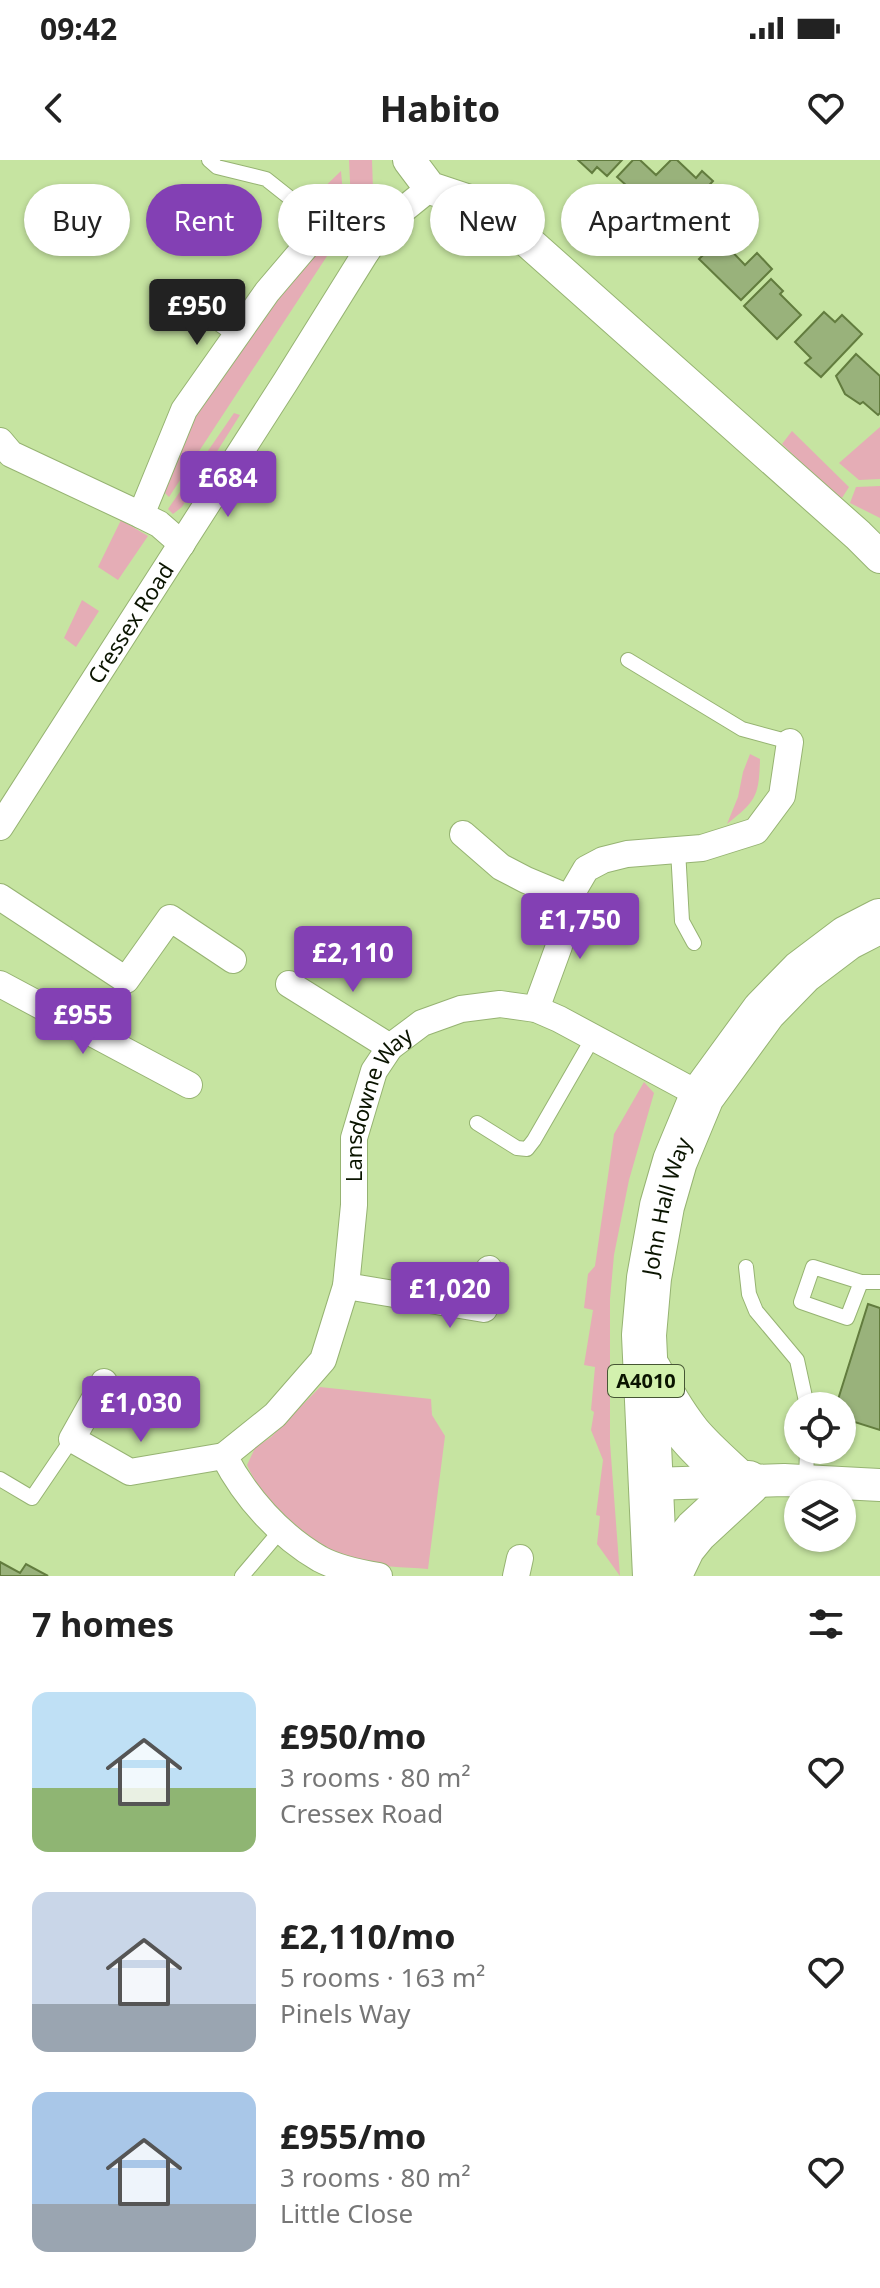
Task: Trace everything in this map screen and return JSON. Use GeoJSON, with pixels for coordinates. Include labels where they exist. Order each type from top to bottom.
{"type":"FeatureCollection","features":[{"type":"Feature","properties":{"kind":"highway","name":"John Hall Way"},"geometry":{"type":"LineString","coordinates":[[655,1576],[644,1335],[649,1278],[662,1206],[675,1161],[702,1096],[764,1011],[802,972],[847,938],[880,921]]}},
{"type":"Feature","properties":{"kind":"highway"},"geometry":{"type":"LineString","coordinates":[[646,1364],[673,1413],[689,1434],[703,1450],[744,1483],[683,1547],[669,1576]]}},
{"type":"Feature","properties":{"kind":"street"},"geometry":{"type":"LineString","coordinates":[[409,160],[430,188]]}},
{"type":"Feature","properties":{"kind":"street","name":"Cressex Road"},"geometry":{"type":"LineString","coordinates":[[414,201],[430,188]]}},
{"type":"Feature","properties":{"kind":"street"},"geometry":{"type":"LineString","coordinates":[[141,515],[184,410],[267,292],[298,256]]}},
{"type":"Feature","properties":{"kind":"street","name":"Cressex Road"},"geometry":{"type":"LineString","coordinates":[[0,827],[364,256]]}},
{"type":"Feature","properties":{"kind":"street"},"geometry":{"type":"LineString","coordinates":[[545,256],[873,543]]}},
{"type":"Feature","properties":{"kind":"street"},"geometry":{"type":"LineString","coordinates":[[0,441],[11,454],[159,524],[182,544]]}},
{"type":"Feature","properties":{"kind":"street"},"geometry":{"type":"LineString","coordinates":[[536,1009],[559,946],[569,898],[586,869],[603,860],[627,854],[702,848],[756,831],[782,796],[790,742]]}},
{"type":"Feature","properties":{"kind":"street"},"geometry":{"type":"LineString","coordinates":[[463,834],[501,867],[569,898]]}},
{"type":"Feature","properties":{"kind":"street"},"geometry":{"type":"LineString","coordinates":[[0,897],[126,980],[170,918],[233,960]]}},
{"type":"Feature","properties":{"kind":"street"},"geometry":{"type":"LineString","coordinates":[[0,984],[189,1085]]}},
{"type":"Feature","properties":{"kind":"street"},"geometry":{"type":"LineString","coordinates":[[289,984],[390,1047]]}},
{"type":"Feature","properties":{"kind":"street","name":"Lansdowne Way"},"geometry":{"type":"LineString","coordinates":[[72,1439],[130,1472],[224,1456],[275,1415],[323,1360],[346,1286],[354,1205],[354,1138],[374,1071],[390,1047],[422,1023],[461,1009],[500,1004],[536,1009],[594,1036],[702,1096]]}},
{"type":"Feature","properties":{"kind":"street"},"geometry":{"type":"LineString","coordinates":[[346,1286],[484,1309],[489,1269]]}},
{"type":"Feature","properties":{"kind":"street"},"geometry":{"type":"LineString","coordinates":[[72,1439],[104,1382]]}},
{"type":"Feature","properties":{"kind":"street"},"geometry":{"type":"LineString","coordinates":[[224,1456],[236,1479],[281,1530],[321,1559],[363,1574],[379,1576]]}},
{"type":"Feature","properties":{"kind":"street"},"geometry":{"type":"LineString","coordinates":[[650,1484],[744,1483],[807,1465],[880,1485]]}},
{"type":"Feature","properties":{"kind":"lane"},"geometry":{"type":"LineString","coordinates":[[209,160],[217,167],[266,179],[278,189]]}},
{"type":"Feature","properties":{"kind":"lane"},"geometry":{"type":"LineString","coordinates":[[187,302],[236,336]]}},
{"type":"Feature","properties":{"kind":"lane"},"geometry":{"type":"LineString","coordinates":[[628,660],[742,729],[790,742]]}},
{"type":"Feature","properties":{"kind":"lane"},"geometry":{"type":"LineString","coordinates":[[678,850],[682,921],[694,943]]}},
{"type":"Feature","properties":{"kind":"lane"},"geometry":{"type":"LineString","coordinates":[[477,1123],[517,1148],[527,1149],[594,1036]]}},
{"type":"Feature","properties":{"kind":"lane"},"geometry":{"type":"LineString","coordinates":[[746,1267],[749,1294],[756,1311],[797,1360],[804,1392]]}},
{"type":"Feature","properties":{"kind":"lane"},"geometry":{"type":"LineString","coordinates":[[861,1282],[880,1282]]}},
{"type":"Feature","properties":{"kind":"lane"},"geometry":{"type":"LineString","coordinates":[[0,1479],[32,1498],[72,1439]]}},
{"type":"Feature","properties":{"kind":"lane"},"geometry":{"type":"LineString","coordinates":[[242,1576],[281,1530]]}},
{"type":"Feature","properties":{"kind":"shaded area"},"geometry":{"type":"Polygon","coordinates":[[[349,160],[372,160],[373,184],[350,184],[349,160]]]}},
{"type":"Feature","properties":{"kind":"shaded area"},"geometry":{"type":"Polygon","coordinates":[[[341,171],[342,184],[327,184],[341,171]]]}},
{"type":"Feature","properties":{"kind":"shaded area"},"geometry":{"type":"Polygon","coordinates":[[[327,256],[169,497],[162,490],[192,418],[307,257],[327,256]]]}},
{"type":"Feature","properties":{"kind":"shaded area"},"geometry":{"type":"Polygon","coordinates":[[[234,413],[240,415],[182,507],[173,514],[168,509],[234,413]]]}},
{"type":"Feature","properties":{"kind":"shaded area"},"geometry":{"type":"Polygon","coordinates":[[[880,427],[880,479],[859,480],[839,463],[880,427]]]}},
{"type":"Feature","properties":{"kind":"shaded area"},"geometry":{"type":"Polygon","coordinates":[[[792,431],[849,487],[842,498],[835,495],[782,444],[792,431]]]}},
{"type":"Feature","properties":{"kind":"shaded area"},"geometry":{"type":"Polygon","coordinates":[[[880,486],[880,518],[850,503],[856,487],[880,486]]]}},
{"type":"Feature","properties":{"kind":"shaded area"},"geometry":{"type":"Polygon","coordinates":[[[121,520],[148,536],[118,580],[98,567],[121,520]]]}},
{"type":"Feature","properties":{"kind":"shaded area"},"geometry":{"type":"Polygon","coordinates":[[[82,600],[99,611],[76,647],[64,638],[82,600]]]}},
{"type":"Feature","properties":{"kind":"shaded area"},"geometry":{"type":"Polygon","coordinates":[[[750,754],[760,759],[757,790],[750,803],[727,824],[738,797],[750,754]]]}},
{"type":"Feature","properties":{"kind":"shaded area"},"geometry":{"type":"Polygon","coordinates":[[[644,1082],[654,1093],[629,1180],[614,1255],[610,1299],[610,1443],[620,1576],[597,1544],[600,1516],[596,1515],[603,1460],[591,1430],[595,1367],[584,1365],[593,1310],[584,1308],[588,1274],[595,1266],[614,1134],[644,1082]]]}},
{"type":"Feature","properties":{"kind":"shaded area"},"geometry":{"type":"Polygon","coordinates":[[[320,1387],[431,1399],[432,1415],[445,1436],[428,1569],[363,1563],[320,1547],[277,1512],[256,1482],[247,1465],[255,1448],[271,1437],[320,1387]]]}},
{"type":"Feature","properties":{"kind":"building"},"geometry":{"type":"Polygon","coordinates":[[[578,160],[622,160],[607,176],[597,167],[592,173],[578,160]]]}},
{"type":"Feature","properties":{"kind":"building"},"geometry":{"type":"Polygon","coordinates":[[[633,160],[640,160],[656,175],[671,160],[677,160],[696,178],[702,171],[713,181],[710,184],[625,184],[617,177],[633,160]]]}},
{"type":"Feature","properties":{"kind":"building"},"geometry":{"type":"Polygon","coordinates":[[[759,255],[772,269],[741,300],[699,259],[702,256],[736,256],[745,265],[759,255]]]}},
{"type":"Feature","properties":{"kind":"building"},"geometry":{"type":"Polygon","coordinates":[[[771,279],[783,291],[780,294],[801,315],[777,339],[744,306],[771,279]]]}},
{"type":"Feature","properties":{"kind":"building"},"geometry":{"type":"Polygon","coordinates":[[[824,312],[835,322],[842,315],[862,334],[821,377],[805,363],[811,358],[795,342],[824,312]]]}},
{"type":"Feature","properties":{"kind":"building"},"geometry":{"type":"Polygon","coordinates":[[[856,354],[880,376],[878,415],[863,402],[860,404],[845,394],[836,376],[856,354]]]}},
{"type":"Feature","properties":{"kind":"building"},"geometry":{"type":"Polygon","coordinates":[[[868,1304],[880,1308],[880,1430],[856,1422],[856,1392],[840,1392],[868,1304]]]}},
{"type":"Feature","properties":{"kind":"building"},"geometry":{"type":"Polygon","coordinates":[[[0,1562],[20,1573],[26,1564],[48,1576],[0,1576],[0,1562]]]}}]}
